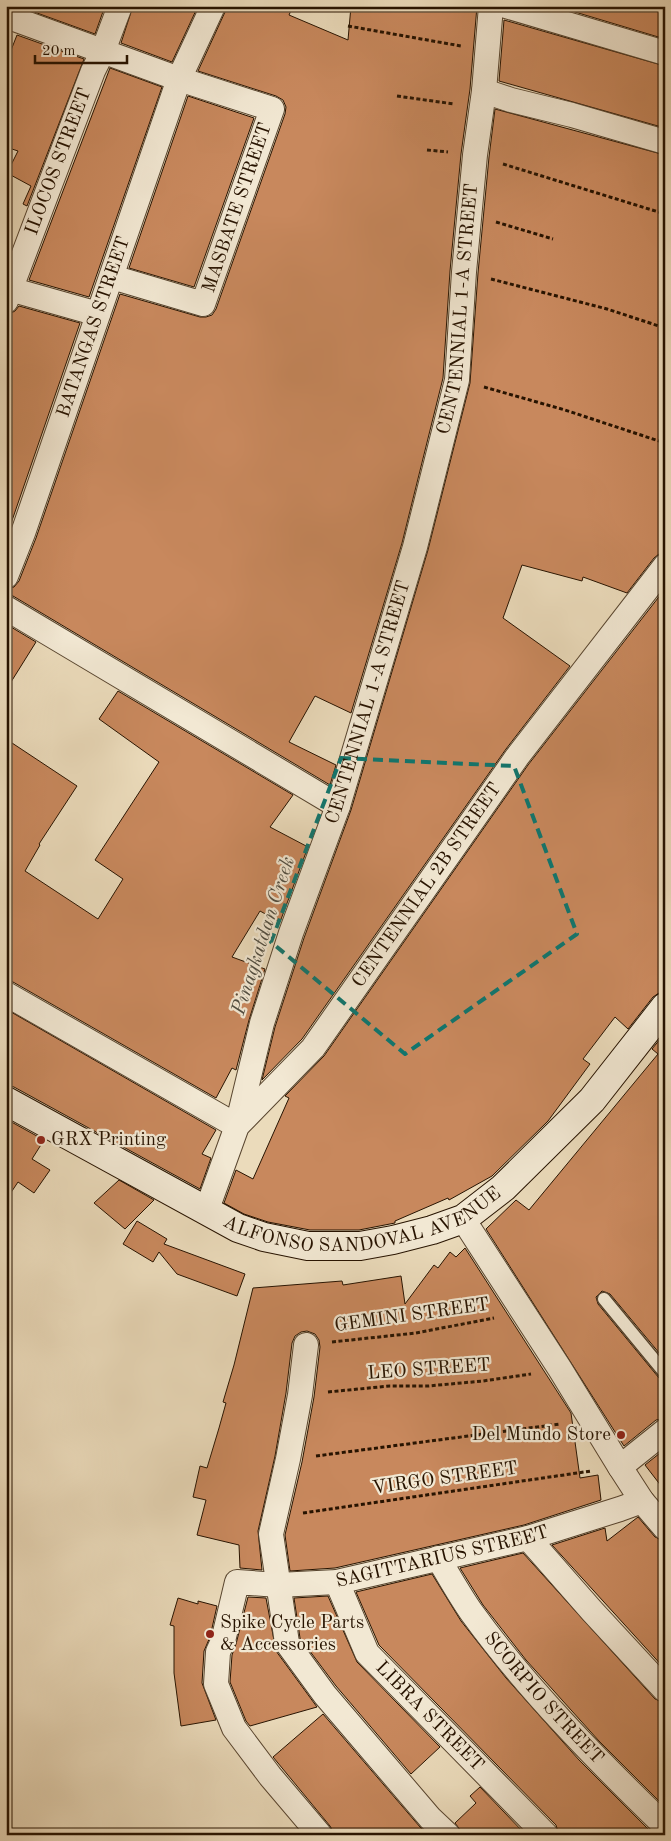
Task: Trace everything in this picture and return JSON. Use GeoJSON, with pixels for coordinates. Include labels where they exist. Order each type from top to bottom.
{"type":"FeatureCollection","features":[{"type":"Feature","properties":{"kind":"main road","name":"ALFONSO SANDOVAL AVENUE"},"geometry":{"type":"LineString","coordinates":[[6,1101],[238,1228],[264,1237],[308,1246],[360,1246],[393,1240],[463,1219],[502,1188],[592,1100],[665,1007]]}},
{"type":"Feature","properties":{"kind":"street","name":"ILOCOS STREET"},"geometry":{"type":"LineString","coordinates":[[8,293],[93,71],[103,51],[120,6]]}},
{"type":"Feature","properties":{"kind":"street","name":"BATANGAS STREET"},"geometry":{"type":"LineString","coordinates":[[6,576],[112,277],[179,79],[213,6]]}},
{"type":"Feature","properties":{"kind":"street","name":"CENTENNIAL 1-A STREET"},"geometry":{"type":"LineString","coordinates":[[237,1126],[262,1023],[291,933],[338,806],[415,547],[457,380],[469,214],[484,91],[491,6]]}},
{"type":"Feature","properties":{"kind":"street"},"geometry":{"type":"LineString","coordinates":[[506,6],[665,53]]}},
{"type":"Feature","properties":{"kind":"street"},"geometry":{"type":"LineString","coordinates":[[12,19],[179,79]]}},
{"type":"Feature","properties":{"kind":"street","name":"MASBATE STREET"},"geometry":{"type":"LineString","coordinates":[[112,277],[203,304],[272,112],[272,109],[179,79]]}},
{"type":"Feature","properties":{"kind":"street"},"geometry":{"type":"LineString","coordinates":[[484,91],[665,142]]}},
{"type":"Feature","properties":{"kind":"street"},"geometry":{"type":"LineString","coordinates":[[8,293],[98,314]]}},
{"type":"Feature","properties":{"kind":"street","name":"CENTENNIAL 2B STREET"},"geometry":{"type":"LineString","coordinates":[[206,1212],[237,1126],[313,1048],[517,757],[665,566]]}},
{"type":"Feature","properties":{"kind":"street"},"geometry":{"type":"LineString","coordinates":[[6,608],[338,806]]}},
{"type":"Feature","properties":{"kind":"street"},"geometry":{"type":"LineString","coordinates":[[6,994],[237,1126]]}},
{"type":"Feature","properties":{"kind":"street"},"geometry":{"type":"LineString","coordinates":[[463,1219],[560,1368],[642,1501],[665,1528]]}},
{"type":"Feature","properties":{"kind":"street"},"geometry":{"type":"LineString","coordinates":[[306,1345],[300,1395],[271,1534],[287,1643],[325,1695],[430,1818],[448,1835]]}},
{"type":"Feature","properties":{"kind":"street"},"geometry":{"type":"LineString","coordinates":[[620,1467],[665,1431]]}},
{"type":"Feature","properties":{"kind":"street","name":"SAGITTARIUS STREET"},"geometry":{"type":"LineString","coordinates":[[320,1835],[270,1776],[234,1728],[216,1684],[218,1652],[223,1641],[237,1582],[278,1585],[337,1582],[528,1538],[620,1510],[642,1501]]}},
{"type":"Feature","properties":{"kind":"street"},"geometry":{"type":"LineString","coordinates":[[528,1538],[665,1690]]}},
{"type":"Feature","properties":{"kind":"street","name":"SCORPIO STREET"},"geometry":{"type":"LineString","coordinates":[[438,1558],[471,1612],[510,1663],[612,1774],[665,1826]]}},
{"type":"Feature","properties":{"kind":"street","name":"LIBRA STREET"},"geometry":{"type":"LineString","coordinates":[[337,1582],[367,1652],[546,1835]]}},
{"type":"Feature","properties":{"kind":"lane"},"geometry":{"type":"LineString","coordinates":[[604,1299],[665,1373]]}},
{"type":"Feature","properties":{"kind":"path"},"geometry":{"type":"LineString","coordinates":[[348,26],[462,46]]}},
{"type":"Feature","properties":{"kind":"path"},"geometry":{"type":"LineString","coordinates":[[398,96],[458,105]]}},
{"type":"Feature","properties":{"kind":"path"},"geometry":{"type":"LineString","coordinates":[[475,155],[665,214]]}},
{"type":"Feature","properties":{"kind":"path"},"geometry":{"type":"LineString","coordinates":[[469,214],[553,239]]}},
{"type":"Feature","properties":{"kind":"path"},"geometry":{"type":"LineString","coordinates":[[464,272],[607,309],[665,328]]}},
{"type":"Feature","properties":{"kind":"path"},"geometry":{"type":"LineString","coordinates":[[457,380],[565,410],[665,443]]}},
{"type":"Feature","properties":{"kind":"path","name":"GEMINI STREET"},"geometry":{"type":"LineString","coordinates":[[306,1345],[416,1333],[522,1312]]}},
{"type":"Feature","properties":{"kind":"path","name":"LEO STREET"},"geometry":{"type":"LineString","coordinates":[[300,1395],[390,1386],[428,1386],[483,1381],[560,1368]]}},
{"type":"Feature","properties":{"kind":"path"},"geometry":{"type":"LineString","coordinates":[[288,1459],[591,1420]]}},
{"type":"Feature","properties":{"kind":"path","name":"VIRGO STREET"},"geometry":{"type":"LineString","coordinates":[[275,1518],[620,1467]]}},
{"type":"Feature","properties":{"kind":"highlighted area"},"geometry":{"type":"Polygon","coordinates":[[[341,758],[514,766],[577,934],[405,1054],[271,942],[341,758]]]}},
{"type":"Feature","properties":{"kind":"building"},"geometry":{"type":"Polygon","coordinates":[[[27,6],[105,6],[95,34],[26,9],[27,6]]]}},
{"type":"Feature","properties":{"kind":"building"},"geometry":{"type":"Polygon","coordinates":[[[133,6],[198,6],[172,62],[121,43],[133,6]]]}},
{"type":"Feature","properties":{"kind":"building"},"geometry":{"type":"Polygon","coordinates":[[[226,6],[293,6],[289,15],[348,40],[351,6],[477,6],[450,271],[443,378],[402,543],[351,713],[315,696],[289,742],[336,765],[330,785],[13,596],[6,594],[6,589],[14,587],[19,581],[36,538],[120,294],[200,317],[212,315],[216,309],[286,107],[283,100],[276,96],[198,71],[226,6]]]}},
{"type":"Feature","properties":{"kind":"building"},"geometry":{"type":"Polygon","coordinates":[[[555,6],[665,6],[665,39],[555,6]]]}},
{"type":"Feature","properties":{"kind":"building"},"geometry":{"type":"Polygon","coordinates":[[[504,20],[665,66],[665,128],[499,81],[504,20]]]}},
{"type":"Feature","properties":{"kind":"building"},"geometry":{"type":"Polygon","coordinates":[[[17,35],[84,59],[27,206],[23,204],[31,186],[7,173],[18,151],[6,147],[6,63],[17,35]]]}},
{"type":"Feature","properties":{"kind":"building"},"geometry":{"type":"Polygon","coordinates":[[[110,68],[162,87],[89,297],[29,280],[110,68]]]}},
{"type":"Feature","properties":{"kind":"building"},"geometry":{"type":"Polygon","coordinates":[[[188,96],[254,118],[194,287],[129,268],[188,96]]]}},
{"type":"Feature","properties":{"kind":"building"},"geometry":{"type":"Polygon","coordinates":[[[495,109],[665,155],[665,553],[659,554],[654,558],[627,593],[583,577],[582,581],[522,565],[503,618],[570,666],[506,749],[302,1039],[262,1080],[275,1027],[304,938],[351,810],[428,550],[470,383],[478,273],[495,109]]]}},
{"type":"Feature","properties":{"kind":"building"},"geometry":{"type":"Polygon","coordinates":[[[19,306],[80,323],[6,538],[6,317],[19,306]]]}},
{"type":"Feature","properties":{"kind":"building"},"geometry":{"type":"Polygon","coordinates":[[[665,589],[665,992],[653,997],[628,1029],[615,1017],[583,1059],[590,1064],[548,1121],[492,1176],[449,1200],[448,1198],[395,1221],[395,1223],[359,1230],[310,1230],[268,1222],[244,1214],[224,1203],[236,1170],[253,1179],[289,1098],[285,1096],[324,1056],[528,765],[665,589]]]}},
{"type":"Feature","properties":{"kind":"building"},"geometry":{"type":"Polygon","coordinates":[[[6,624],[36,642],[6,690],[6,624]]]}},
{"type":"Feature","properties":{"kind":"building"},"geometry":{"type":"Polygon","coordinates":[[[118,691],[293,795],[270,827],[308,847],[280,922],[260,911],[232,957],[265,969],[236,1070],[232,1068],[216,1098],[13,982],[6,980],[6,739],[77,786],[39,844],[25,871],[98,919],[123,879],[95,860],[159,762],[99,719],[118,691]]]}},
{"type":"Feature","properties":{"kind":"building"},"geometry":{"type":"Polygon","coordinates":[[[11,1012],[216,1130],[202,1154],[211,1158],[200,1189],[14,1087],[6,1085],[6,1020],[11,1012]]]}},
{"type":"Feature","properties":{"kind":"building"},"geometry":{"type":"Polygon","coordinates":[[[665,1033],[665,1360],[610,1294],[602,1291],[596,1297],[598,1304],[659,1378],[665,1381],[665,1418],[656,1420],[624,1446],[486,1229],[516,1200],[529,1210],[658,1054],[652,1049],[665,1033]]]}},
{"type":"Feature","properties":{"kind":"building"},"geometry":{"type":"Polygon","coordinates":[[[6,1119],[44,1140],[32,1159],[50,1170],[34,1193],[18,1182],[6,1200],[6,1119]]]}},
{"type":"Feature","properties":{"kind":"building"},"geometry":{"type":"Polygon","coordinates":[[[119,1180],[154,1200],[125,1229],[94,1203],[119,1180]]]}},
{"type":"Feature","properties":{"kind":"building"},"geometry":{"type":"Polygon","coordinates":[[[137,1221],[167,1239],[164,1244],[245,1274],[237,1296],[177,1274],[159,1252],[153,1262],[123,1244],[137,1221]]]}},
{"type":"Feature","properties":{"kind":"building"},"geometry":{"type":"Polygon","coordinates":[[[465,1248],[571,1413],[580,1478],[598,1475],[601,1500],[524,1525],[335,1568],[290,1571],[285,1535],[302,1462],[314,1397],[320,1347],[319,1340],[315,1334],[307,1331],[295,1336],[292,1343],[286,1393],[275,1456],[258,1531],[262,1570],[240,1568],[239,1545],[197,1535],[206,1500],[193,1497],[200,1466],[207,1468],[219,1428],[226,1403],[223,1402],[253,1288],[342,1281],[343,1285],[401,1276],[405,1304],[434,1265],[438,1268],[450,1252],[456,1257],[465,1248]]]}},
{"type":"Feature","properties":{"kind":"building"},"geometry":{"type":"Polygon","coordinates":[[[665,1449],[665,1491],[645,1465],[665,1449]]]}},
{"type":"Feature","properties":{"kind":"building"},"geometry":{"type":"Polygon","coordinates":[[[638,1517],[655,1537],[665,1541],[665,1669],[552,1545],[605,1528],[607,1541],[638,1517]]]}},
{"type":"Feature","properties":{"kind":"building"},"geometry":{"type":"Polygon","coordinates":[[[523,1553],[655,1699],[665,1703],[665,1807],[599,1741],[526,1660],[483,1605],[460,1568],[523,1553]]]}},
{"type":"Feature","properties":{"kind":"building"},"geometry":{"type":"Polygon","coordinates":[[[432,1574],[461,1621],[506,1678],[579,1760],[654,1835],[559,1835],[556,1825],[379,1645],[356,1592],[432,1574]]]}},
{"type":"Feature","properties":{"kind":"building"},"geometry":{"type":"Polygon","coordinates":[[[328,1596],[357,1662],[440,1747],[411,1774],[336,1686],[300,1638],[294,1598],[328,1596]]]}},
{"type":"Feature","properties":{"kind":"building"},"geometry":{"type":"Polygon","coordinates":[[[248,1597],[266,1598],[276,1651],[317,1707],[250,1726],[246,1721],[230,1682],[232,1655],[248,1597]]]}},
{"type":"Feature","properties":{"kind":"building"},"geometry":{"type":"Polygon","coordinates":[[[178,1598],[198,1604],[198,1601],[217,1606],[210,1637],[204,1651],[202,1683],[216,1720],[181,1726],[174,1673],[174,1626],[170,1625],[178,1598]]]}},
{"type":"Feature","properties":{"kind":"building"},"geometry":{"type":"Polygon","coordinates":[[[323,1714],[428,1835],[335,1835],[330,1826],[273,1757],[323,1714]]]}},
{"type":"Feature","properties":{"kind":"building"},"geometry":{"type":"Polygon","coordinates":[[[480,1787],[526,1835],[461,1835],[461,1831],[455,1823],[476,1803],[470,1796],[480,1787]]]}},
{"type":"Feature","properties":{"kind":"place","name":"GRX Printing"},"geometry":{"type":"Point","coordinates":[41,1140]}},
{"type":"Feature","properties":{"kind":"place","name":"Del Mundo Store"},"geometry":{"type":"Point","coordinates":[621,1435]}},
{"type":"Feature","properties":{"kind":"place","name":"Spike Cycle Parts & Accessories"},"geometry":{"type":"Point","coordinates":[210,1634]}},
{"type":"Feature","properties":{"kind":"water label","name":"Pinagkatdan Creek"},"geometry":{"type":"Point","coordinates":[264,936]}}]}
